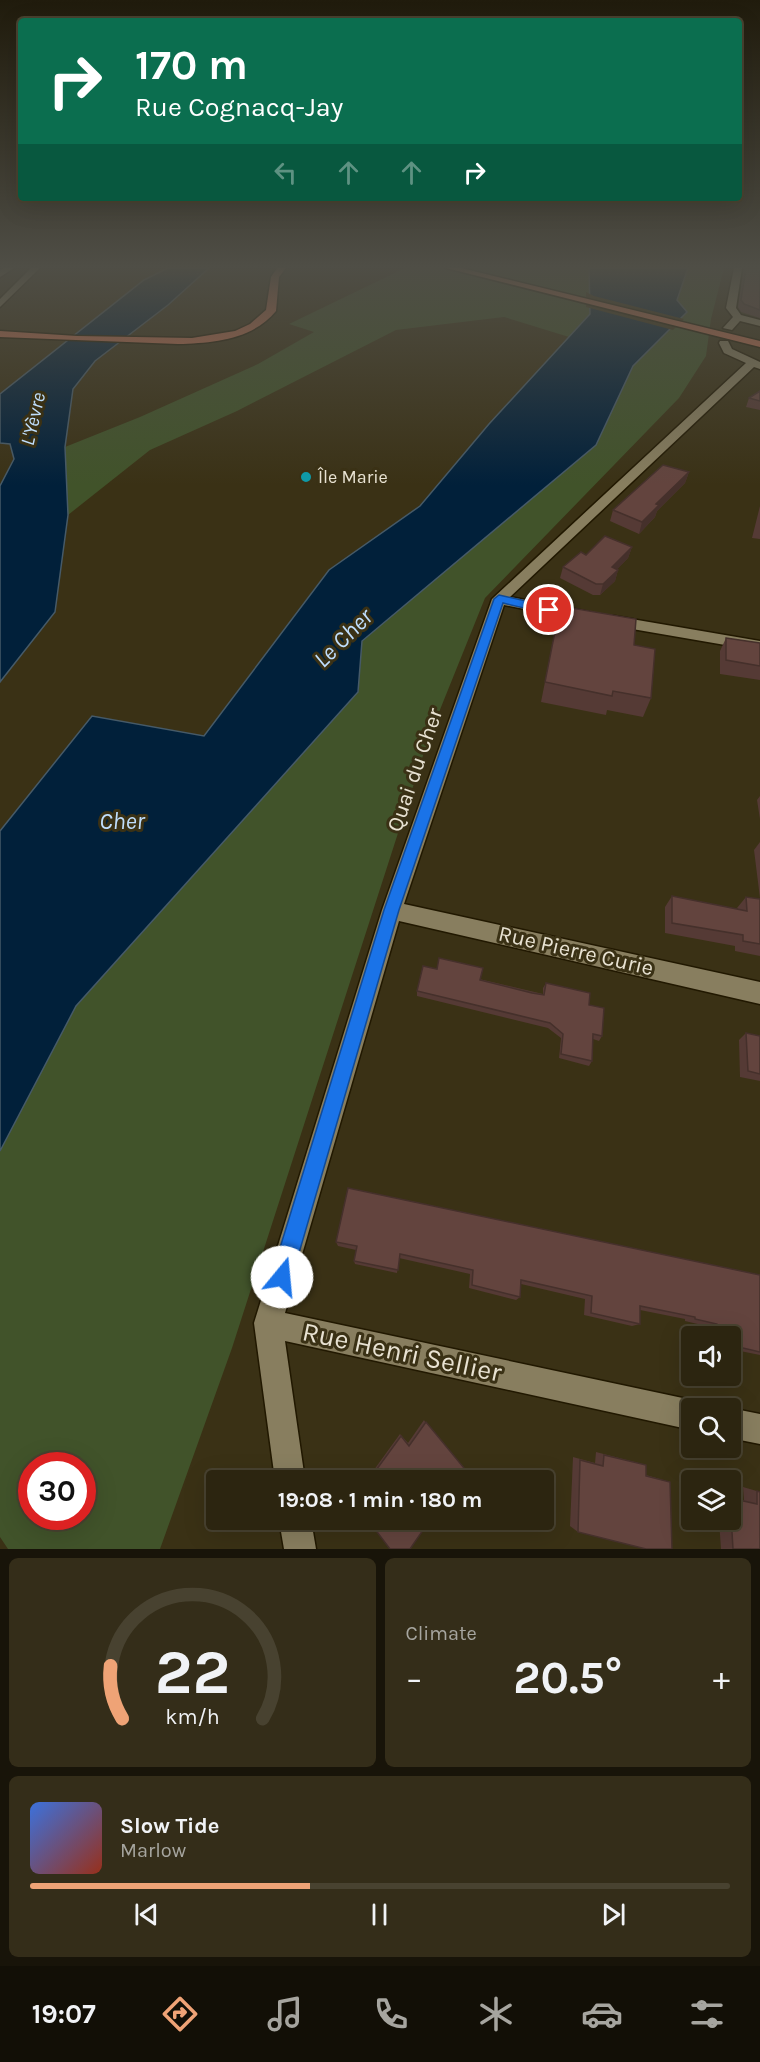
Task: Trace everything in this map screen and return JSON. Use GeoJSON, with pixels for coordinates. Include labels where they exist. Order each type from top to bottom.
{"type":"FeatureCollection","features":[{"type":"Feature","properties":{"kind":"main road"},"geometry":{"type":"LineString","coordinates":[[124,340],[173,340]]}},
{"type":"Feature","properties":{"kind":"main road"},"geometry":{"type":"LineString","coordinates":[[744,340],[760,344]]}},
{"type":"Feature","properties":{"kind":"street","name":"Quai du Cher"},"geometry":{"type":"LineString","coordinates":[[268,1323],[392,910],[499,599],[756,364],[728,351],[724,343]]}},
{"type":"Feature","properties":{"kind":"street"},"geometry":{"type":"LineString","coordinates":[[499,599],[525,606],[760,646]]}},
{"type":"Feature","properties":{"kind":"street","name":"Rue Pierre Curie"},"geometry":{"type":"LineString","coordinates":[[392,910],[760,993]]}},
{"type":"Feature","properties":{"kind":"street","name":"Rue Henri Sellier"},"geometry":{"type":"LineString","coordinates":[[289,1470],[268,1323],[681,1413]]}},
{"type":"Feature","properties":{"kind":"street"},"geometry":{"type":"LineString","coordinates":[[741,1426],[760,1430]]}},
{"type":"Feature","properties":{"kind":"street"},"geometry":{"type":"LineString","coordinates":[[297,1530],[300,1549]]}},
{"type":"Feature","properties":{"kind":"green space"},"geometry":{"type":"Polygon","coordinates":[[[299,340],[376,340],[237,411],[150,450],[68,515],[65,447],[140,417],[258,364],[299,340]]]}},
{"type":"Feature","properties":{"kind":"green space"},"geometry":{"type":"Polygon","coordinates":[[[658,340],[708,340],[706,356],[679,398],[485,598],[429,737],[232,1348],[160,1549],[8,1549],[0,1537],[0,1151],[76,1006],[358,692],[362,641],[596,445],[633,366],[658,340]]]}},
{"type":"Feature","properties":{"kind":"water","name":"L'Yèvre"},"geometry":{"type":"Polygon","coordinates":[[[68,340],[122,340],[95,361],[73,389],[65,447],[68,515],[55,612],[0,682],[0,486],[14,459],[10,444],[0,443],[0,394],[68,340]]]}},
{"type":"Feature","properties":{"kind":"water","name":"Cher"},"geometry":{"type":"Polygon","coordinates":[[[566,340],[659,340],[633,366],[596,445],[362,641],[358,692],[76,1006],[0,1151],[0,831],[92,716],[204,736],[329,570],[420,506],[489,424],[566,340]]]}},
{"type":"Feature","properties":{"kind":"building"},"geometry":{"type":"Polygon","coordinates":[[[760,391],[760,401],[749,398],[760,391]]]}},
{"type":"Feature","properties":{"kind":"building"},"geometry":{"type":"Polygon","coordinates":[[[663,465],[689,472],[656,504],[659,505],[642,522],[613,510],[663,465]]]}},
{"type":"Feature","properties":{"kind":"building"},"geometry":{"type":"Polygon","coordinates":[[[605,536],[632,547],[612,567],[618,570],[603,584],[596,584],[563,567],[581,552],[586,555],[605,536]]]}},
{"type":"Feature","properties":{"kind":"building"},"geometry":{"type":"Polygon","coordinates":[[[560,606],[636,619],[634,645],[655,649],[651,698],[613,691],[612,696],[545,682],[560,606]]]}},
{"type":"Feature","properties":{"kind":"building"},"geometry":{"type":"Polygon","coordinates":[[[726,638],[760,643],[760,666],[726,660],[726,638]]]}},
{"type":"Feature","properties":{"kind":"building"},"geometry":{"type":"Polygon","coordinates":[[[672,896],[747,911],[746,897],[760,899],[760,944],[743,941],[743,935],[672,923],[672,896]]]}},
{"type":"Feature","properties":{"kind":"building"},"geometry":{"type":"Polygon","coordinates":[[[439,958],[483,968],[480,980],[532,993],[544,995],[546,983],[590,993],[589,1005],[604,1008],[602,1036],[593,1034],[592,1061],[561,1054],[563,1034],[550,1023],[417,991],[423,966],[437,969],[439,958]]]}},
{"type":"Feature","properties":{"kind":"building"},"geometry":{"type":"Polygon","coordinates":[[[746,1033],[760,1036],[760,1074],[748,1071],[746,1033]]]}},
{"type":"Feature","properties":{"kind":"building"},"geometry":{"type":"Polygon","coordinates":[[[348,1188],[760,1275],[760,1352],[741,1348],[741,1326],[717,1326],[717,1324],[695,1319],[695,1317],[640,1306],[640,1324],[591,1313],[592,1296],[521,1280],[520,1297],[472,1285],[473,1270],[400,1254],[398,1270],[354,1261],[357,1246],[336,1242],[348,1188]]]}},
{"type":"Feature","properties":{"kind":"building"},"geometry":{"type":"Polygon","coordinates":[[[426,1422],[464,1468],[463,1470],[376,1470],[401,1436],[409,1446],[426,1422]]]}},
{"type":"Feature","properties":{"kind":"building"},"geometry":{"type":"Polygon","coordinates":[[[604,1455],[646,1465],[646,1476],[670,1482],[672,1549],[646,1549],[578,1532],[580,1460],[603,1466],[604,1455]]]}},
{"type":"Feature","properties":{"kind":"building"},"geometry":{"type":"Polygon","coordinates":[[[757,1491],[760,1492],[760,1549],[733,1549],[732,1530],[741,1530],[741,1500],[757,1504],[757,1491]]]}},
{"type":"Feature","properties":{"kind":"building"},"geometry":{"type":"Polygon","coordinates":[[[376,1530],[423,1530],[410,1549],[390,1549],[376,1530]]]}},
{"type":"Feature","properties":{"kind":"place","name":"Île Marie"},"geometry":{"type":"Point","coordinates":[306,477]}},
{"type":"Feature","properties":{"kind":"route"},"geometry":{"type":"LineString","coordinates":[[282,1277],[392,910],[499,599],[549,610]]}},
{"type":"Feature","properties":{"kind":"water label","name":"Le Cher"},"geometry":{"type":"Point","coordinates":[343,638]}}]}
